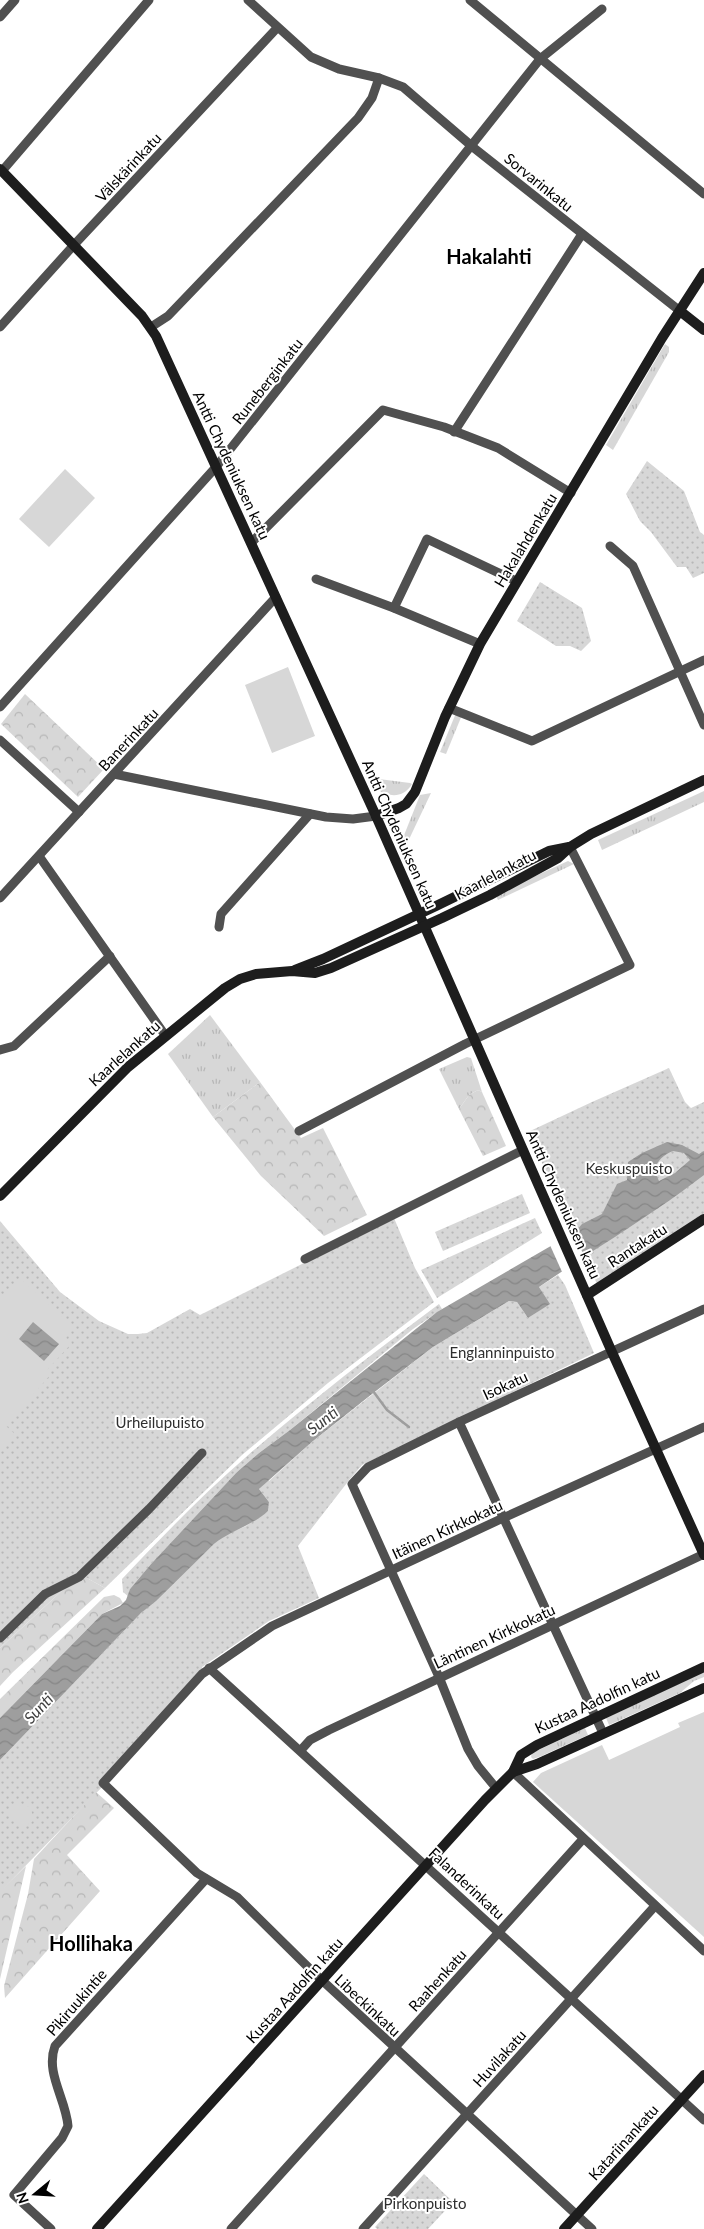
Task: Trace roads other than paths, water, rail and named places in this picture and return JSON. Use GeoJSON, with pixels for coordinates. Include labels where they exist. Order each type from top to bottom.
{"type":"FeatureCollection","features":[{"type":"Feature","properties":{"kind":"main road","name":"Antti Chydeniuksen katu"},"geometry":{"type":"LineString","coordinates":[[1,170],[151,327],[376,816],[611,1350],[704,1554]]}},
{"type":"Feature","properties":{"kind":"main road","name":"Hakalahdenkatu"},"geometry":{"type":"LineString","coordinates":[[376,816],[399,808],[411,798],[449,708],[480,644],[662,338],[704,273]]}},
{"type":"Feature","properties":{"kind":"main road"},"geometry":{"type":"LineString","coordinates":[[680,311],[704,330]]}},
{"type":"Feature","properties":{"kind":"main road","name":"Kaarlelankatu"},"geometry":{"type":"LineString","coordinates":[[0,1196],[128,1067],[165,1035],[225,988],[240,979],[256,974],[292,971],[322,972],[490,895],[558,858],[570,847],[591,834],[704,780]]}},
{"type":"Feature","properties":{"kind":"main road","name":"Kaarlelankatu"},"geometry":{"type":"LineString","coordinates":[[292,971],[324,959],[549,851],[570,847]]}},
{"type":"Feature","properties":{"kind":"main road","name":"Rantakatu"},"geometry":{"type":"LineString","coordinates":[[587,1295],[704,1219]]}},
{"type":"Feature","properties":{"kind":"main road","name":"Kustaa Aadolfin katu"},"geometry":{"type":"LineString","coordinates":[[97,2229],[496,1788],[513,1772],[521,1755],[530,1748],[704,1668]]}},
{"type":"Feature","properties":{"kind":"main road","name":"Kustaa Aadolfin katu"},"geometry":{"type":"LineString","coordinates":[[513,1772],[537,1764],[704,1688]]}},
{"type":"Feature","properties":{"kind":"main road","name":"Katariinankatu"},"geometry":{"type":"LineString","coordinates":[[564,2229],[704,2075]]}},
{"type":"Feature","properties":{"kind":"street"},"geometry":{"type":"LineString","coordinates":[[0,17],[15,0]]}},
{"type":"Feature","properties":{"kind":"street"},"geometry":{"type":"LineString","coordinates":[[1,170],[148,0]]}},
{"type":"Feature","properties":{"kind":"street","name":"Sorvarinkatu"},"geometry":{"type":"LineString","coordinates":[[248,0],[301,50],[322,63],[379,78],[403,87],[470,144],[680,311]]}},
{"type":"Feature","properties":{"kind":"street"},"geometry":{"type":"LineString","coordinates":[[470,0],[704,194]]}},
{"type":"Feature","properties":{"kind":"street","name":"Runeberginkatu"},"geometry":{"type":"LineString","coordinates":[[0,707],[216,467],[470,144],[540,59],[602,10]]}},
{"type":"Feature","properties":{"kind":"street","name":"Välskärinkatu"},"geometry":{"type":"LineString","coordinates":[[0,327],[277,28]]}},
{"type":"Feature","properties":{"kind":"street"},"geometry":{"type":"LineString","coordinates":[[151,327],[168,316],[358,118],[372,98],[379,78]]}},
{"type":"Feature","properties":{"kind":"street"},"geometry":{"type":"LineString","coordinates":[[454,432],[582,234]]}},
{"type":"Feature","properties":{"kind":"street"},"geometry":{"type":"LineString","coordinates":[[251,543],[383,410],[498,448],[571,493]]}},
{"type":"Feature","properties":{"kind":"street"},"geometry":{"type":"LineString","coordinates":[[394,608],[427,539],[516,581]]}},
{"type":"Feature","properties":{"kind":"street"},"geometry":{"type":"LineString","coordinates":[[610,546],[633,566],[704,725]]}},
{"type":"Feature","properties":{"kind":"street"},"geometry":{"type":"LineString","coordinates":[[316,579],[394,608],[480,644]]}},
{"type":"Feature","properties":{"kind":"street","name":"Banerinkatu"},"geometry":{"type":"LineString","coordinates":[[0,898],[276,597]]}},
{"type":"Feature","properties":{"kind":"street"},"geometry":{"type":"LineString","coordinates":[[449,708],[532,741],[704,660]]}},
{"type":"Feature","properties":{"kind":"street"},"geometry":{"type":"LineString","coordinates":[[0,740],[79,812]]}},
{"type":"Feature","properties":{"kind":"street"},"geometry":{"type":"LineString","coordinates":[[114,774],[310,814],[353,819],[376,816]]}},
{"type":"Feature","properties":{"kind":"street"},"geometry":{"type":"LineString","coordinates":[[219,927],[221,914],[310,814]]}},
{"type":"Feature","properties":{"kind":"street"},"geometry":{"type":"LineString","coordinates":[[299,1131],[475,1039],[630,965],[570,847]]}},
{"type":"Feature","properties":{"kind":"street"},"geometry":{"type":"LineString","coordinates":[[39,856],[165,1035]]}},
{"type":"Feature","properties":{"kind":"street"},"geometry":{"type":"LineString","coordinates":[[0,1050],[14,1046],[110,956]]}},
{"type":"Feature","properties":{"kind":"street"},"geometry":{"type":"LineString","coordinates":[[305,1259],[524,1150]]}},
{"type":"Feature","properties":{"kind":"street","name":"Isokatu"},"geometry":{"type":"LineString","coordinates":[[392,1570],[352,1484],[368,1467],[611,1350],[704,1309]]}},
{"type":"Feature","properties":{"kind":"street"},"geometry":{"type":"LineString","coordinates":[[459,1422],[603,1734]]}},
{"type":"Feature","properties":{"kind":"street","name":"Itäinen Kirkkokatu"},"geometry":{"type":"LineString","coordinates":[[103,1784],[209,1668],[272,1626],[704,1427]]}},
{"type":"Feature","properties":{"kind":"street"},"geometry":{"type":"LineString","coordinates":[[0,1638],[45,1594],[79,1577],[149,1509],[202,1453]]}},
{"type":"Feature","properties":{"kind":"street","name":"Läntinen Kirkkokatu"},"geometry":{"type":"LineString","coordinates":[[301,1750],[310,1740],[329,1730],[704,1554]]}},
{"type":"Feature","properties":{"kind":"street"},"geometry":{"type":"LineString","coordinates":[[392,1570],[468,1749],[478,1766],[496,1788]]}},
{"type":"Feature","properties":{"kind":"street","name":"Falanderinkatu"},"geometry":{"type":"LineString","coordinates":[[209,1668],[704,2120]]}},
{"type":"Feature","properties":{"kind":"street"},"geometry":{"type":"LineString","coordinates":[[513,1772],[704,1951]]}},
{"type":"Feature","properties":{"kind":"street","name":"Libeckinkatu"},"geometry":{"type":"LineString","coordinates":[[103,1784],[197,1874],[206,1880],[222,1886],[237,1897],[322,1981],[592,2229]]}},
{"type":"Feature","properties":{"kind":"street","name":"Raahenkatu"},"geometry":{"type":"LineString","coordinates":[[231,2229],[583,1839]]}},
{"type":"Feature","properties":{"kind":"street","name":"Pikiruukintie"},"geometry":{"type":"LineString","coordinates":[[51,2229],[14,2195],[66,2134],[68,2121],[52,2068],[51,2057],[55,2046],[206,1880]]}},
{"type":"Feature","properties":{"kind":"street","name":"Huvilakatu"},"geometry":{"type":"LineString","coordinates":[[363,2229],[655,1906]]}},
{"type":"Feature","properties":{"kind":"water","name":"Sunti"},"geometry":{"type":"Polygon","coordinates":[[[667,1142],[682,1145],[699,1154],[704,1151],[704,1175],[539,1287],[550,1304],[528,1318],[517,1302],[509,1301],[433,1347],[313,1441],[259,1489],[269,1502],[268,1511],[255,1521],[214,1544],[156,1601],[141,1613],[0,1760],[0,1718],[102,1614],[120,1606],[126,1600],[130,1589],[151,1564],[236,1473],[437,1312],[575,1232],[582,1224],[602,1214],[617,1184],[627,1180],[628,1162],[642,1153],[667,1142]],[[673,1151],[661,1158],[654,1170],[659,1181],[675,1173],[690,1160],[684,1153],[673,1151]]]}},
{"type":"Feature","properties":{"kind":"water"},"geometry":{"type":"Polygon","coordinates":[[[33,1322],[59,1344],[44,1361],[19,1339],[33,1322]]]}},
{"type":"Feature","properties":{"kind":"waterway"},"geometry":{"type":"LineString","coordinates":[[373,1391],[387,1410],[409,1427]]}},
{"type":"Feature","properties":{"kind":"district","name":"Hakalahti"},"geometry":{"type":"Point","coordinates":[489,256]}},
{"type":"Feature","properties":{"kind":"district","name":"Hollihaka"},"geometry":{"type":"Point","coordinates":[91,1943]}},
{"type":"Feature","properties":{"kind":"park label","name":"Keskuspuisto"},"geometry":{"type":"Point","coordinates":[629,1168]}},
{"type":"Feature","properties":{"kind":"park label","name":"Englanninpuisto"},"geometry":{"type":"Point","coordinates":[502,1352]}},
{"type":"Feature","properties":{"kind":"park label","name":"Urheilupuisto"},"geometry":{"type":"Point","coordinates":[160,1422]}},
{"type":"Feature","properties":{"kind":"park label","name":"Pirkonpuisto"},"geometry":{"type":"Point","coordinates":[425,2203]}}]}
